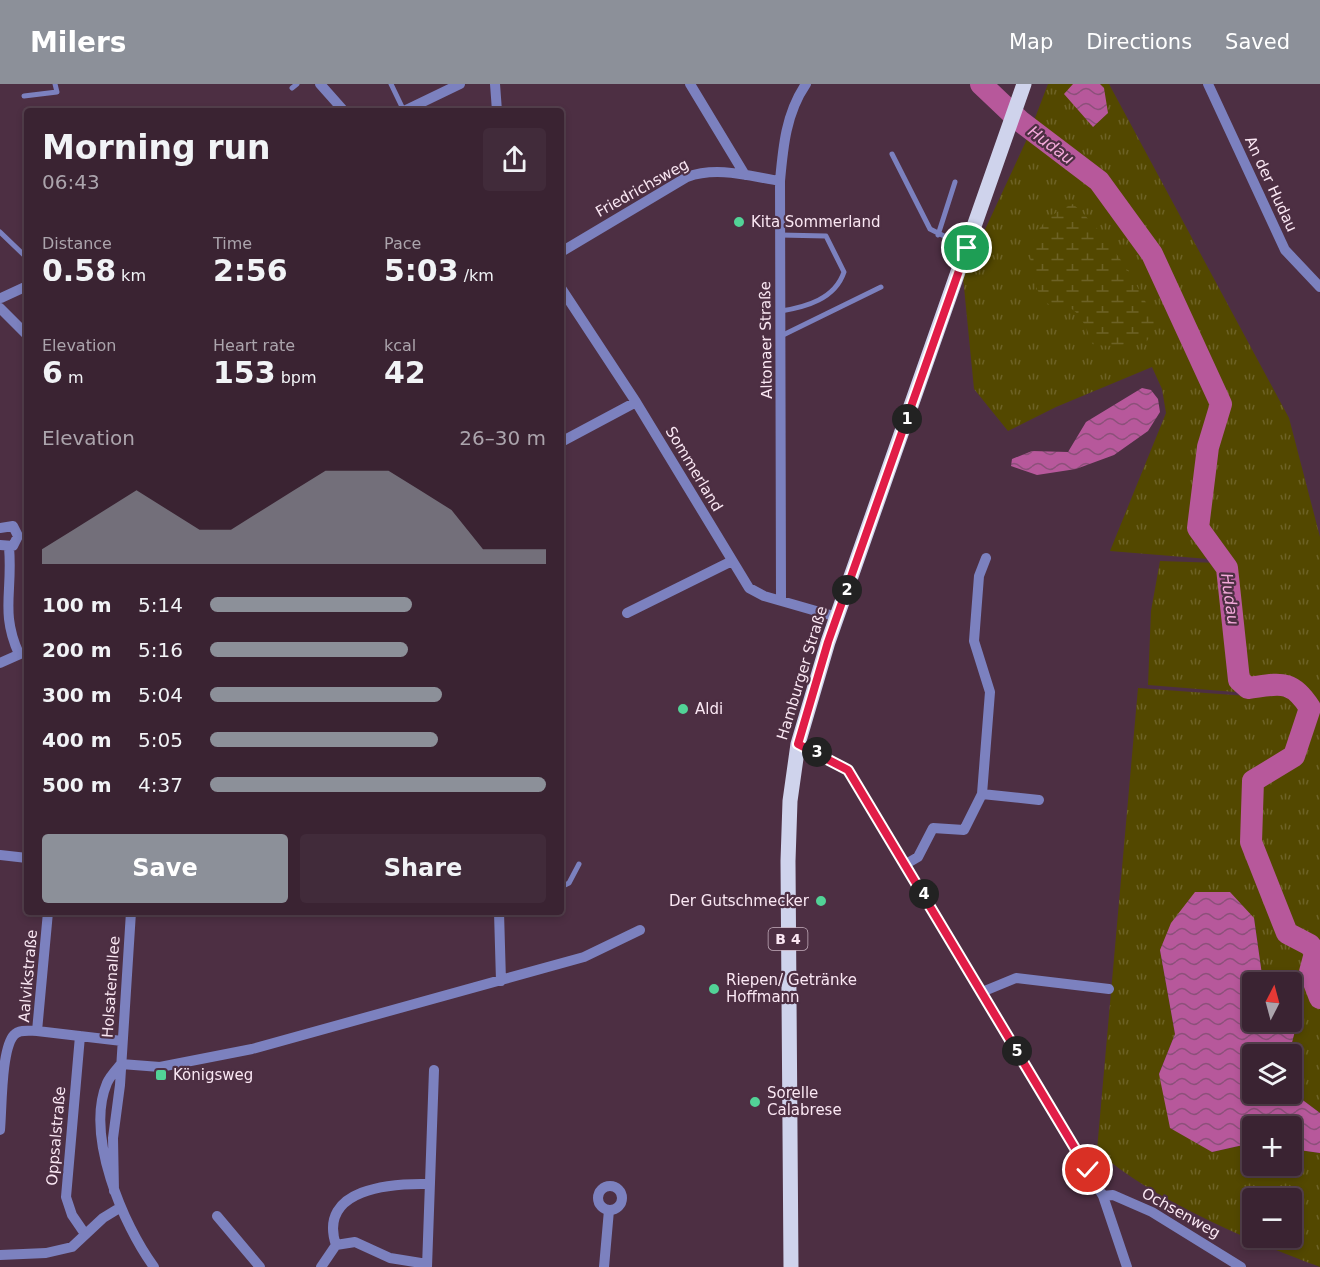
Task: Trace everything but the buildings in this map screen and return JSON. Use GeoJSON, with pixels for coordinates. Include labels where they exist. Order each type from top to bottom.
{"type":"FeatureCollection","features":[{"type":"Feature","properties":{"kind":"main road","name":"Hamburger Straße"},"geometry":{"type":"LineString","coordinates":[[791,1267],[788,861],[790,801],[798,744],[837,616],[1024,84]]}},
{"type":"Feature","properties":{"kind":"street"},"geometry":{"type":"LineString","coordinates":[[320,84],[341,108]]}},
{"type":"Feature","properties":{"kind":"street"},"geometry":{"type":"LineString","coordinates":[[410,108],[460,84]]}},
{"type":"Feature","properties":{"kind":"street"},"geometry":{"type":"LineString","coordinates":[[495,84],[497,108]]}},
{"type":"Feature","properties":{"kind":"street"},"geometry":{"type":"LineString","coordinates":[[690,84],[745,175]]}},
{"type":"Feature","properties":{"kind":"street","name":"Altonaer Straße"},"geometry":{"type":"LineString","coordinates":[[782,601],[780,181],[784,135],[798,96],[806,84]]}},
{"type":"Feature","properties":{"kind":"street","name":"An der Hudau"},"geometry":{"type":"LineString","coordinates":[[1208,84],[1285,250],[1320,287]]}},
{"type":"Feature","properties":{"kind":"street","name":"Friedrichsweg"},"geometry":{"type":"LineString","coordinates":[[564,250],[687,177],[701,172],[717,171],[780,181]]}},
{"type":"Feature","properties":{"kind":"street"},"geometry":{"type":"LineString","coordinates":[[24,288],[0,300],[24,331]]}},
{"type":"Feature","properties":{"kind":"street","name":"Sommerland"},"geometry":{"type":"LineString","coordinates":[[564,293],[636,402],[749,588],[782,601],[837,616]]}},
{"type":"Feature","properties":{"kind":"street"},"geometry":{"type":"LineString","coordinates":[[564,440],[636,402]]}},
{"type":"Feature","properties":{"kind":"street"},"geometry":{"type":"LineString","coordinates":[[0,528],[10,525],[17,532],[18,539],[5,546],[4,611],[8,636],[23,653],[0,663]]}},
{"type":"Feature","properties":{"kind":"street"},"geometry":{"type":"LineString","coordinates":[[906,864],[918,857],[933,828],[964,830],[982,794],[990,692],[974,641],[979,576],[986,558]]}},
{"type":"Feature","properties":{"kind":"street"},"geometry":{"type":"LineString","coordinates":[[627,613],[732,561]]}},
{"type":"Feature","properties":{"kind":"street"},"geometry":{"type":"LineString","coordinates":[[798,744],[848,770],[1103,1196],[1127,1267]]}},
{"type":"Feature","properties":{"kind":"street"},"geometry":{"type":"LineString","coordinates":[[982,794],[1039,800]]}},
{"type":"Feature","properties":{"kind":"street"},"geometry":{"type":"LineString","coordinates":[[0,855],[24,858]]}},
{"type":"Feature","properties":{"kind":"street","name":"Aalvikstraße"},"geometry":{"type":"LineString","coordinates":[[48,915],[37,1030],[122,1041]]}},
{"type":"Feature","properties":{"kind":"street","name":"Holsatenallee"},"geometry":{"type":"LineString","coordinates":[[131,915],[121,1064],[113,1138],[114,1191],[154,1267]]}},
{"type":"Feature","properties":{"kind":"street"},"geometry":{"type":"LineString","coordinates":[[499,915],[501,981]]}},
{"type":"Feature","properties":{"kind":"street"},"geometry":{"type":"LineString","coordinates":[[121,1064],[160,1067],[252,1049],[595,954],[639,930]]}},
{"type":"Feature","properties":{"kind":"street"},"geometry":{"type":"LineString","coordinates":[[982,992],[1016,978],[1109,989]]}},
{"type":"Feature","properties":{"kind":"street"},"geometry":{"type":"LineString","coordinates":[[0,1130],[7,1049],[14,1035],[37,1030]]}},
{"type":"Feature","properties":{"kind":"street","name":"Oppsalstraße"},"geometry":{"type":"LineString","coordinates":[[80,1036],[66,1197],[72,1215],[84,1233]]}},
{"type":"Feature","properties":{"kind":"street"},"geometry":{"type":"LineString","coordinates":[[321,1267],[336,1245],[355,1242],[390,1258],[427,1265],[434,1070]]}},
{"type":"Feature","properties":{"kind":"street"},"geometry":{"type":"LineString","coordinates":[[336,1245],[332,1227],[338,1211],[348,1199],[369,1189],[404,1183],[430,1184]]}},
{"type":"Feature","properties":{"kind":"street","name":"Ochsenweg"},"geometry":{"type":"LineString","coordinates":[[1103,1196],[1113,1195],[1152,1212],[1241,1267]]}},
{"type":"Feature","properties":{"kind":"street"},"geometry":{"type":"LineString","coordinates":[[0,1255],[46,1253],[72,1247],[84,1233],[122,1207]]}},
{"type":"Feature","properties":{"kind":"street"},"geometry":{"type":"LineString","coordinates":[[604,1267],[609,1210]]}},
{"type":"Feature","properties":{"kind":"street"},"geometry":{"type":"LineString","coordinates":[[217,1216],[260,1267]]}},
{"type":"Feature","properties":{"kind":"lane"},"geometry":{"type":"LineString","coordinates":[[24,96],[57,92],[55,84]]}},
{"type":"Feature","properties":{"kind":"lane"},"geometry":{"type":"LineString","coordinates":[[391,84],[403,108]]}},
{"type":"Feature","properties":{"kind":"lane"},"geometry":{"type":"LineString","coordinates":[[892,154],[923,218],[938,235],[967,248]]}},
{"type":"Feature","properties":{"kind":"lane"},"geometry":{"type":"LineString","coordinates":[[938,235],[955,182]]}},
{"type":"Feature","properties":{"kind":"lane"},"geometry":{"type":"LineString","coordinates":[[0,232],[24,255]]}},
{"type":"Feature","properties":{"kind":"lane"},"geometry":{"type":"LineString","coordinates":[[780,235],[826,236],[844,272],[840,283],[818,301],[780,311]]}},
{"type":"Feature","properties":{"kind":"lane"},"geometry":{"type":"LineString","coordinates":[[781,336],[881,287]]}},
{"type":"Feature","properties":{"kind":"lane"},"geometry":{"type":"LineString","coordinates":[[564,885],[569,882],[579,864]]}},
{"type":"Feature","properties":{"kind":"green space"},"geometry":{"type":"Polygon","coordinates":[[[1048,84],[1109,84],[1289,418],[1320,537],[1320,1113],[1302,1100],[1302,1044],[1292,1044],[1295,1032],[1302,1032],[1302,972],[1262,972],[1254,918],[1160,950],[1175,1034],[1159,1074],[1212,1152],[1242,1145],[1242,1176],[1302,1176],[1302,1150],[1320,1153],[1320,1267],[1271,1248],[1302,1248],[1302,1188],[1242,1188],[1242,1236],[1144,1185],[1118,1168],[1097,1150],[1138,688],[1247,696],[1233,561],[1110,551],[1166,413],[1162,389],[1152,367],[1056,407],[1008,431],[974,389],[963,277],[1027,139],[1048,84]]]}},
{"type":"Feature","properties":{"kind":"green space"},"geometry":{"type":"Polygon","coordinates":[[[1073,204],[1110,245],[1140,292],[1157,325],[1147,341],[1116,346],[1093,345],[1084,323],[1073,310],[1049,304],[1039,292],[1030,261],[1034,240],[1045,222],[1073,204]]]}},
{"type":"Feature","properties":{"kind":"green space"},"geometry":{"type":"Polygon","coordinates":[[[1160,561],[1220,563],[1235,692],[1148,685],[1151,611],[1160,561]]]}},
{"type":"Feature","properties":{"kind":"water"},"geometry":{"type":"Polygon","coordinates":[[[1073,84],[1100,84],[1104,88],[1108,113],[1093,127],[1064,94],[1073,84]]]}},
{"type":"Feature","properties":{"kind":"water"},"geometry":{"type":"Polygon","coordinates":[[[1142,388],[1151,390],[1158,399],[1160,412],[1148,431],[1114,455],[1076,469],[1037,475],[1011,466],[1012,459],[1032,451],[1068,452],[1086,422],[1142,388]]]}},
{"type":"Feature","properties":{"kind":"water"},"geometry":{"type":"Polygon","coordinates":[[[1195,892],[1230,892],[1254,918],[1262,972],[1242,972],[1242,1032],[1295,1032],[1292,1044],[1242,1044],[1242,1104],[1302,1104],[1302,1100],[1320,1113],[1320,1153],[1302,1150],[1302,1116],[1242,1116],[1242,1145],[1212,1152],[1170,1128],[1159,1074],[1175,1034],[1160,950],[1171,923],[1195,892]]]}},
{"type":"Feature","properties":{"kind":"waterway","name":"Hudau"},"geometry":{"type":"LineString","coordinates":[[981,84],[1020,121],[1099,181],[1152,254],[1221,404],[1208,447],[1198,528],[1227,568],[1239,680],[1248,688],[1276,685],[1290,687],[1303,698],[1310,708],[1294,756],[1253,781],[1251,842],[1287,933],[1310,945],[1315,953],[1310,972],[1320,998]]}},
{"type":"Feature","properties":{"kind":"place","name":"Kita Sommerland"},"geometry":{"type":"Point","coordinates":[739,222]}},
{"type":"Feature","properties":{"kind":"place","name":"Aldi"},"geometry":{"type":"Point","coordinates":[683,709]}},
{"type":"Feature","properties":{"kind":"place","name":"Der Gutschmecker"},"geometry":{"type":"Point","coordinates":[821,901]}},
{"type":"Feature","properties":{"kind":"place","name":"Riepen/ Getränke Hoffmann"},"geometry":{"type":"Point","coordinates":[714,989]}},
{"type":"Feature","properties":{"kind":"place","name":"Königsweg"},"geometry":{"type":"Point","coordinates":[161,1075]}},
{"type":"Feature","properties":{"kind":"place","name":"Sorelle Calabrese"},"geometry":{"type":"Point","coordinates":[755,1102]}},
{"type":"Feature","properties":{"kind":"route"},"geometry":{"type":"LineString","coordinates":[[967,248],[828,642],[798,744],[809,747],[848,770],[1088,1170]]}}]}
